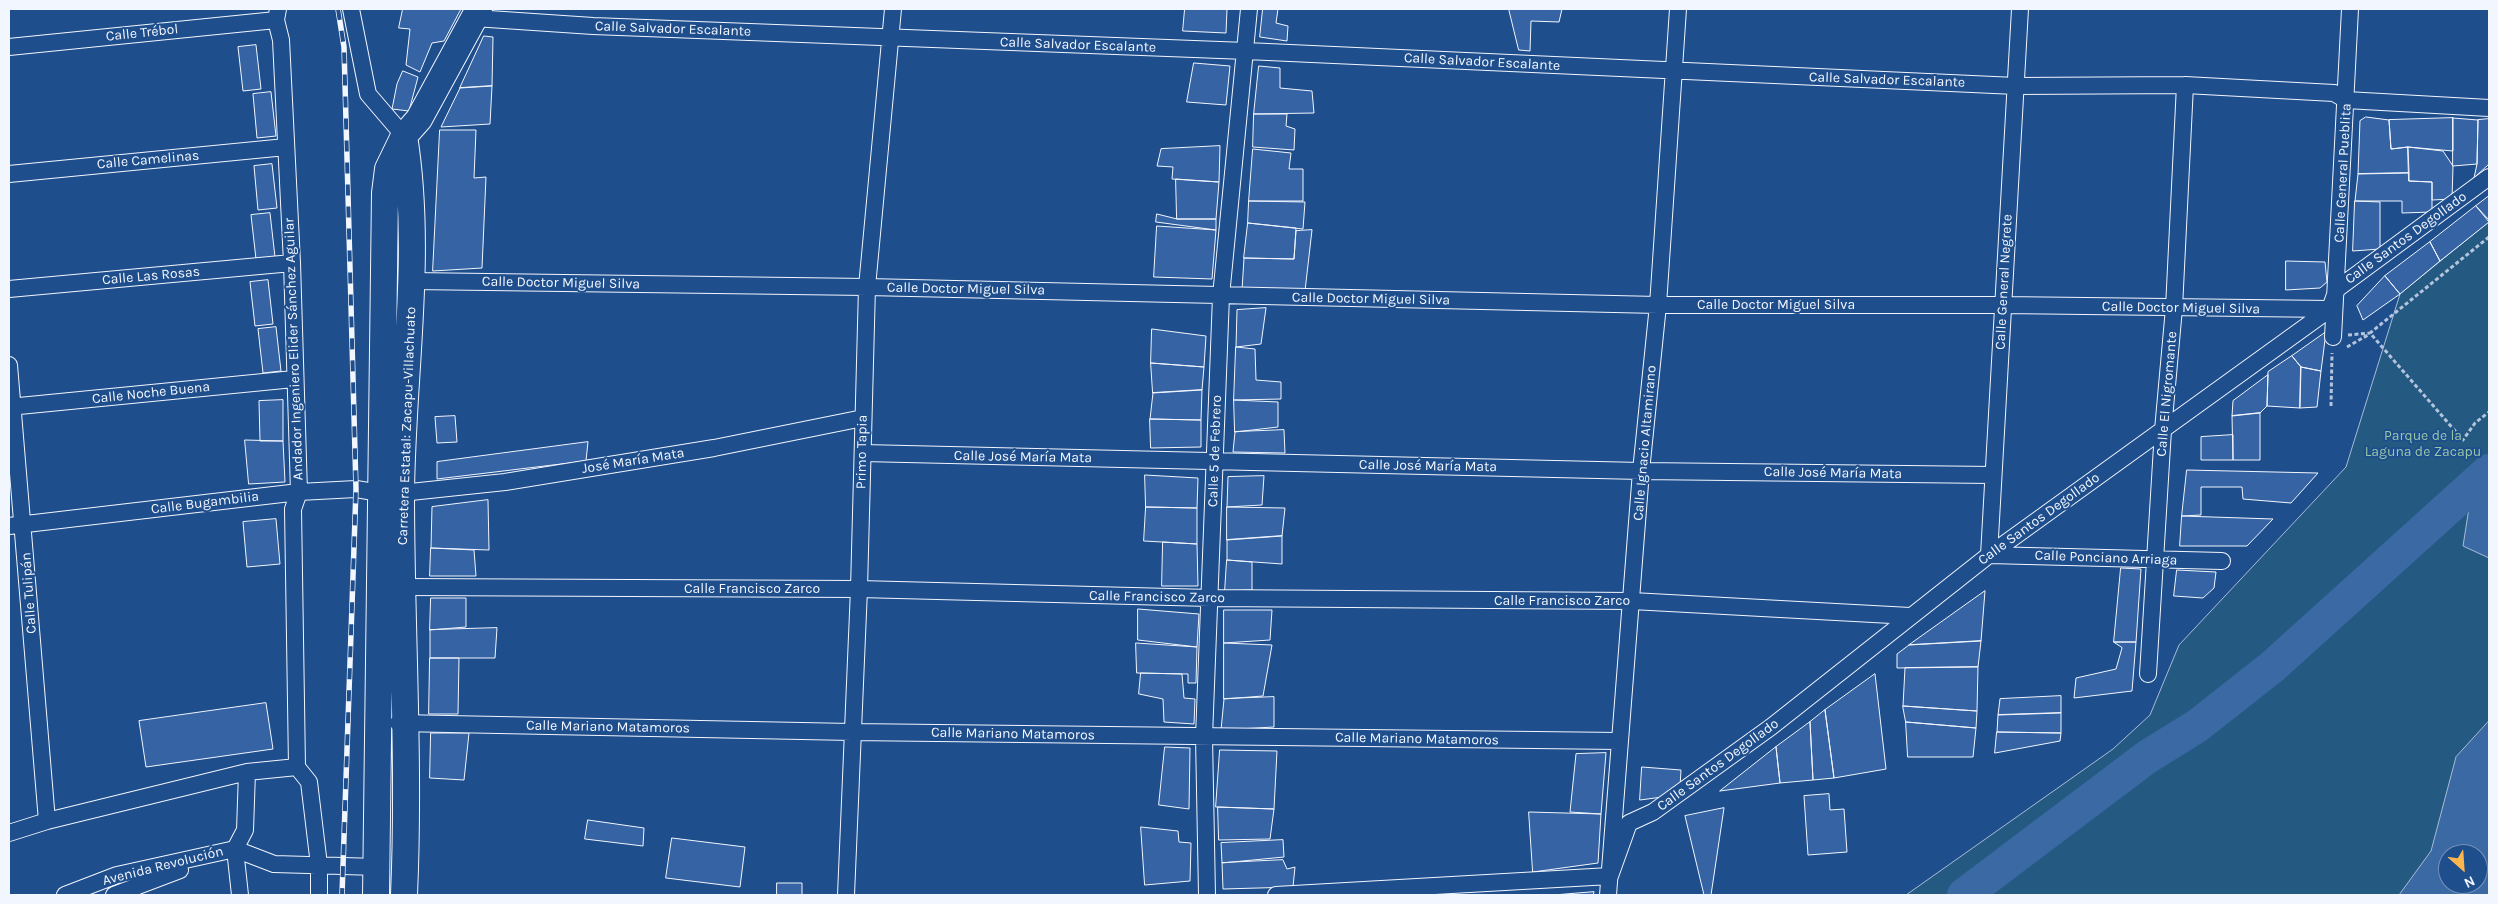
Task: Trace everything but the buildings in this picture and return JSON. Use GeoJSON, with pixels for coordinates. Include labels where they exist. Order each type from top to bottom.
{"type":"FeatureCollection","features":[{"type":"Feature","properties":{"kind":"main road"},"geometry":{"type":"LineString","coordinates":[[376,895],[377,866],[392,722],[391,493],[385,193],[388,169],[404,136],[419,119],[476,13]]}},
{"type":"Feature","properties":{"kind":"main road","name":"Carretera Estatal: Zacapu-Villachuato"},"geometry":{"type":"LineString","coordinates":[[404,136],[411,179],[412,282],[391,493],[403,587],[392,722],[404,895]]}},
{"type":"Feature","properties":{"kind":"street"},"geometry":{"type":"LineString","coordinates":[[351,9],[368,94],[404,136]]}},
{"type":"Feature","properties":{"kind":"street","name":"Primo Tapia"},"geometry":{"type":"LineString","coordinates":[[846,895],[863,453],[867,287],[893,9]]}},
{"type":"Feature","properties":{"kind":"street","name":"Calle 5 de Febrero"},"geometry":{"type":"LineString","coordinates":[[1207,895],[1204,737],[1221,296],[1249,9]]}},
{"type":"Feature","properties":{"kind":"street","name":"Calle Ignacio Altamirano"},"geometry":{"type":"LineString","coordinates":[[1610,876],[1641,471],[1658,305],[1678,9]]}},
{"type":"Feature","properties":{"kind":"street","name":"Calle General Negrete"},"geometry":{"type":"LineString","coordinates":[[1989,555],[2020,9]]}},
{"type":"Feature","properties":{"kind":"street","name":"Calle General Pueblita"},"geometry":{"type":"LineString","coordinates":[[2333,337],[2350,9]]}},
{"type":"Feature","properties":{"kind":"street","name":"Calle Salvador Escalante"},"geometry":{"type":"LineString","coordinates":[[476,13],[593,26],[1246,51],[2016,86],[2185,85],[2334,93],[2346,100],[2489,108]]}},
{"type":"Feature","properties":{"kind":"street","name":"Calle Trébol"},"geometry":{"type":"LineString","coordinates":[[9,47],[277,15]]}},
{"type":"Feature","properties":{"kind":"street","name":"Andador Ingeniero Elider Sánchez Aguilar"},"geometry":{"type":"LineString","coordinates":[[277,15],[281,40],[292,263],[294,379],[299,492],[293,508],[297,767]]}},
{"type":"Feature","properties":{"kind":"street","name":"Calle El Nigromante"},"geometry":{"type":"LineString","coordinates":[[2148,674],[2163,430],[2174,308],[2185,85]]}},
{"type":"Feature","properties":{"kind":"street","name":"Calle Camelinas"},"geometry":{"type":"LineString","coordinates":[[9,174],[286,147]]}},
{"type":"Feature","properties":{"kind":"street","name":"Calle Santos Degollado"},"geometry":{"type":"LineString","coordinates":[[1629,823],[1653,812],[1771,727],[1989,555],[2330,309],[2337,288],[2489,177]]}},
{"type":"Feature","properties":{"kind":"street","name":"Calle Las Rosas"},"geometry":{"type":"LineString","coordinates":[[9,289],[292,263]]}},
{"type":"Feature","properties":{"kind":"street","name":"Calle Doctor Miguel Silva"},"geometry":{"type":"LineString","coordinates":[[412,282],[867,287],[1658,305],[2003,305],[2330,309]]}},
{"type":"Feature","properties":{"kind":"street","name":"Calle Tulipán"},"geometry":{"type":"LineString","coordinates":[[9,366],[16,525],[47,821]]}},
{"type":"Feature","properties":{"kind":"street","name":"Calle Noche Buena"},"geometry":{"type":"LineString","coordinates":[[10,407],[294,379]]}},
{"type":"Feature","properties":{"kind":"street","name":"José María Mata"},"geometry":{"type":"LineString","coordinates":[[391,493],[514,481],[714,448],[863,418]]}},
{"type":"Feature","properties":{"kind":"street","name":"Calle José María Mata"},"geometry":{"type":"LineString","coordinates":[[863,453],[1641,471],[1993,475]]}},
{"type":"Feature","properties":{"kind":"street","name":"Calle Bugambilia"},"geometry":{"type":"LineString","coordinates":[[16,525],[299,492],[356,489],[391,493]]}},
{"type":"Feature","properties":{"kind":"street","name":"Calle Ponciano Arriaga"},"geometry":{"type":"LineString","coordinates":[[1989,555],[2222,561]]}},
{"type":"Feature","properties":{"kind":"street","name":"Calle Francisco Zarco"},"geometry":{"type":"LineString","coordinates":[[403,587],[858,590],[1210,598],[1632,601],[1910,616]]}},
{"type":"Feature","properties":{"kind":"street","name":"Calle Mariano Matamoros"},"geometry":{"type":"LineString","coordinates":[[392,722],[852,732],[1620,741]]}},
{"type":"Feature","properties":{"kind":"street"},"geometry":{"type":"LineString","coordinates":[[9,833],[47,821],[247,772],[297,767],[309,782],[319,865],[319,895]]}},
{"type":"Feature","properties":{"kind":"street"},"geometry":{"type":"LineString","coordinates":[[240,895],[235,849],[245,830],[247,772]]}},
{"type":"Feature","properties":{"kind":"street"},"geometry":{"type":"LineString","coordinates":[[1608,895],[1610,876],[1629,823],[1616,801]]}},
{"type":"Feature","properties":{"kind":"street","name":"Avenida Revolución"},"geometry":{"type":"LineString","coordinates":[[65,895],[117,875],[235,849],[274,864],[377,866]]}},
{"type":"Feature","properties":{"kind":"street","name":"Avenida Revolución"},"geometry":{"type":"LineString","coordinates":[[121,894],[235,849]]}},
{"type":"Feature","properties":{"kind":"street"},"geometry":{"type":"LineString","coordinates":[[117,875],[121,894]]}},
{"type":"Feature","properties":{"kind":"street"},"geometry":{"type":"LineString","coordinates":[[1276,895],[1610,876]]}},
{"type":"Feature","properties":{"kind":"path"},"geometry":{"type":"LineString","coordinates":[[2331,356],[2370,334],[2489,237]]}},
{"type":"Feature","properties":{"kind":"path"},"geometry":{"type":"LineString","coordinates":[[2370,334],[2462,440],[2475,422],[2489,412]]}},
{"type":"Feature","properties":{"kind":"path"},"geometry":{"type":"LineString","coordinates":[[2331,406],[2333,337]]}},
{"type":"Feature","properties":{"kind":"green space","name":"Parque de la Laguna de Zacapu"},"geometry":{"type":"Polygon","coordinates":[[[2489,222],[2489,895],[1906,895],[2113,749],[2150,715],[2179,645],[2346,467],[2400,294],[2489,222]]]}},
{"type":"Feature","properties":{"kind":"shaded area"},"geometry":{"type":"Polygon","coordinates":[[[2489,490],[2489,558],[2463,546],[2469,508],[2489,490]]]}},
{"type":"Feature","properties":{"kind":"shaded area"},"geometry":{"type":"Polygon","coordinates":[[[2489,721],[2489,895],[2399,895],[2431,851],[2456,757],[2489,721]]]}},
{"type":"Feature","properties":{"kind":"waterway"},"geometry":{"type":"LineString","coordinates":[[1964,895],[2147,757],[2197,726],[2272,667],[2489,471]]}},
{"type":"Feature","properties":{"kind":"railway"},"geometry":{"type":"LineString","coordinates":[[338,9],[344,47],[356,489],[342,895]]}}]}
